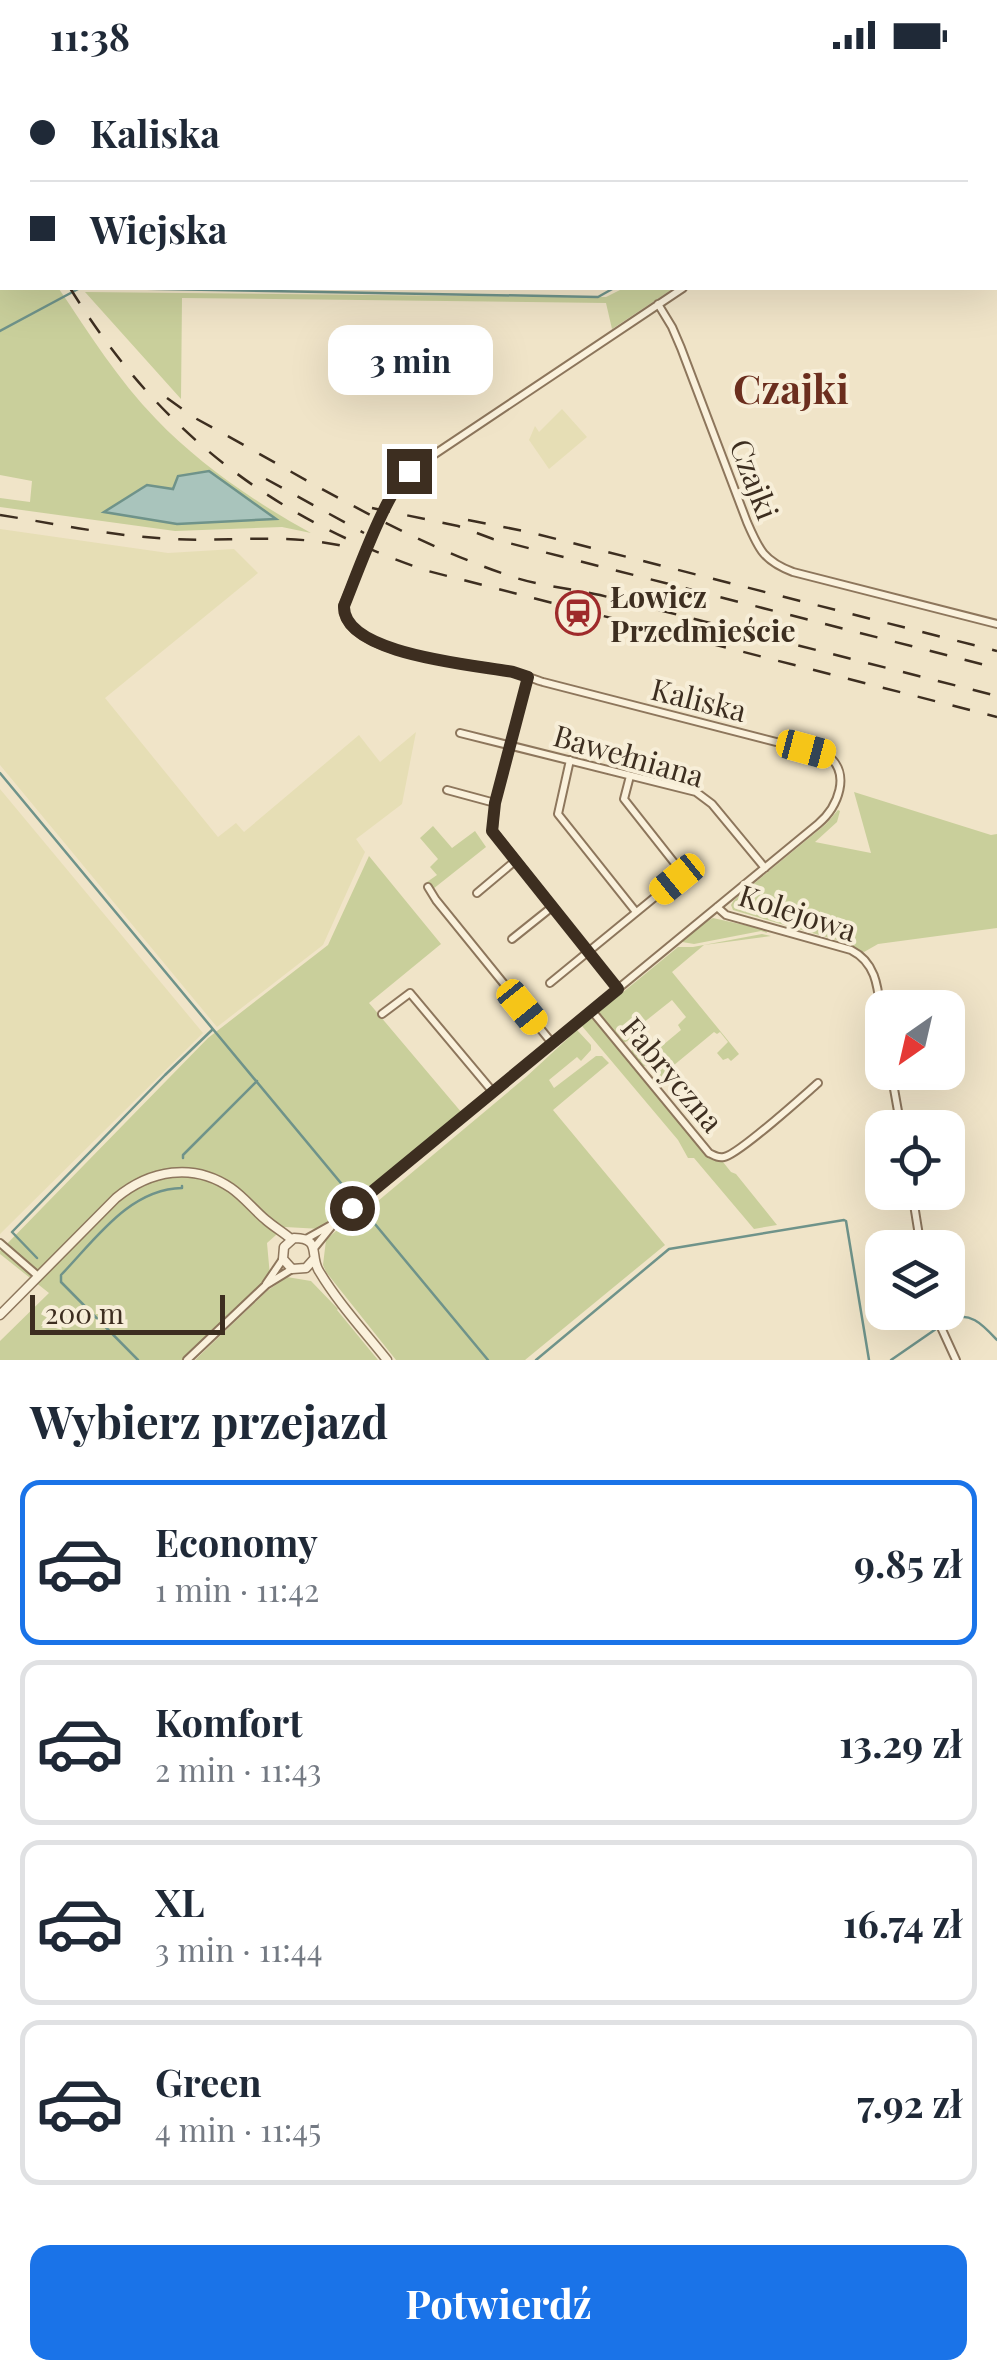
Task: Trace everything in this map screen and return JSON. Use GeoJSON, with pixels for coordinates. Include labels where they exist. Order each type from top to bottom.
{"type":"FeatureCollection","features":[{"type":"Feature","properties":{"kind":"street"},"geometry":{"type":"LineString","coordinates":[[658,304],[680,290]]}},
{"type":"Feature","properties":{"kind":"street","name":"Kaliska"},"geometry":{"type":"LineString","coordinates":[[314,1248],[353,1207],[832,810],[840,789],[841,773],[832,757],[513,672],[399,652],[370,639],[343,615],[366,552],[405,474],[658,304]]}},
{"type":"Feature","properties":{"kind":"street","name":"Czajki"},"geometry":{"type":"LineString","coordinates":[[658,304],[681,348],[747,522],[765,556],[793,572],[997,624]]}},
{"type":"Feature","properties":{"kind":"street"},"geometry":{"type":"LineString","coordinates":[[528,677],[495,803],[492,831],[618,989]]}},
{"type":"Feature","properties":{"kind":"street","name":"Bawełniana"},"geometry":{"type":"LineString","coordinates":[[460,733],[696,792],[704,796],[764,868]]}},
{"type":"Feature","properties":{"kind":"street"},"geometry":{"type":"LineString","coordinates":[[570,760],[558,814],[636,912]]}},
{"type":"Feature","properties":{"kind":"street"},"geometry":{"type":"LineString","coordinates":[[550,983],[680,874],[624,799],[630,775]]}},
{"type":"Feature","properties":{"kind":"street"},"geometry":{"type":"LineString","coordinates":[[447,790],[495,803]]}},
{"type":"Feature","properties":{"kind":"street"},"geometry":{"type":"LineString","coordinates":[[476,893],[515,861]]}},
{"type":"Feature","properties":{"kind":"street"},"geometry":{"type":"LineString","coordinates":[[428,887],[552,1043]]}},
{"type":"Feature","properties":{"kind":"street"},"geometry":{"type":"LineString","coordinates":[[512,939],[552,907]]}},
{"type":"Feature","properties":{"kind":"street","name":"Kolejowa"},"geometry":{"type":"LineString","coordinates":[[717,907],[726,915],[851,950],[865,958],[877,990]]}},
{"type":"Feature","properties":{"kind":"street"},"geometry":{"type":"LineString","coordinates":[[382,1014],[410,993],[493,1092]]}},
{"type":"Feature","properties":{"kind":"street","name":"Fabryczna"},"geometry":{"type":"LineString","coordinates":[[592,1010],[715,1156],[728,1156],[818,1083]]}},
{"type":"Feature","properties":{"kind":"street"},"geometry":{"type":"LineString","coordinates":[[0,1315],[116,1198],[158,1174],[181,1172],[216,1179],[292,1239]]}},
{"type":"Feature","properties":{"kind":"street"},"geometry":{"type":"LineString","coordinates":[[266,1285],[283,1260],[284,1247],[268,1222]]}},
{"type":"Feature","properties":{"kind":"street","name":"Kaliska"},"geometry":{"type":"LineString","coordinates":[[306,1239],[331,1226]]}},
{"type":"Feature","properties":{"kind":"street"},"geometry":{"type":"LineString","coordinates":[[284,1247],[292,1239],[306,1239],[314,1248],[314,1259],[328,1288],[388,1360]]}},
{"type":"Feature","properties":{"kind":"street"},"geometry":{"type":"LineString","coordinates":[[0,1243],[38,1276]]}},
{"type":"Feature","properties":{"kind":"street"},"geometry":{"type":"LineString","coordinates":[[303,1270],[314,1259]]}},
{"type":"Feature","properties":{"kind":"street"},"geometry":{"type":"LineString","coordinates":[[283,1260],[292,1269]]}},
{"type":"Feature","properties":{"kind":"street"},"geometry":{"type":"LineString","coordinates":[[187,1360],[266,1285],[292,1269],[303,1270],[328,1288]]}},
{"type":"Feature","properties":{"kind":"street"},"geometry":{"type":"LineString","coordinates":[[942,1330],[956,1360]]}},
{"type":"Feature","properties":{"kind":"shaded area"},"geometry":{"type":"Polygon","coordinates":[[[562,409],[587,437],[549,469],[529,440],[535,426],[539,432],[562,409]]]}},
{"type":"Feature","properties":{"kind":"shaded area"},"geometry":{"type":"Polygon","coordinates":[[[0,529],[168,553],[234,549],[258,573],[105,698],[218,837],[236,823],[244,832],[359,735],[380,762],[416,732],[402,804],[356,839],[365,852],[323,945],[217,1027],[0,765],[0,529]]]}},
{"type":"Feature","properties":{"kind":"shaded area"},"geometry":{"type":"Polygon","coordinates":[[[0,789],[203,1033],[0,1234],[0,789]]]}},
{"type":"Feature","properties":{"kind":"green space"},"geometry":{"type":"Polygon","coordinates":[[[0,290],[60,290],[117,372],[173,436],[229,482],[311,533],[282,527],[175,531],[0,507],[0,498],[30,502],[32,481],[0,475],[0,290]]]}},
{"type":"Feature","properties":{"kind":"green space"},"geometry":{"type":"Polygon","coordinates":[[[620,290],[671,290],[612,329],[606,303],[182,298],[181,399],[85,292],[606,297],[620,290]]]}},
{"type":"Feature","properties":{"kind":"green space"},"geometry":{"type":"Polygon","coordinates":[[[854,792],[997,834],[997,928],[878,944],[864,952],[840,941],[733,910],[734,900],[838,810],[837,822],[815,842],[871,853],[854,792]]]}},
{"type":"Feature","properties":{"kind":"green space"},"geometry":{"type":"Polygon","coordinates":[[[433,826],[452,848],[475,831],[486,847],[433,889],[427,882],[437,875],[430,867],[438,859],[420,838],[433,826]]]}},
{"type":"Feature","properties":{"kind":"green space"},"geometry":{"type":"Polygon","coordinates":[[[369,856],[441,944],[369,1003],[462,1113],[321,1229],[285,1227],[267,1243],[270,1276],[182,1360],[0,1360],[0,1341],[49,1293],[0,1251],[208,1038],[328,945],[369,856]]]}},
{"type":"Feature","properties":{"kind":"green space"},"geometry":{"type":"Polygon","coordinates":[[[713,918],[767,933],[694,944],[682,942],[713,918]]]}},
{"type":"Feature","properties":{"kind":"green space"},"geometry":{"type":"Polygon","coordinates":[[[762,934],[771,936],[704,945],[672,972],[739,1054],[731,1061],[723,1060],[717,1053],[728,1042],[720,1032],[714,1032],[662,1075],[664,1079],[659,1082],[646,1065],[642,1067],[633,1057],[631,1048],[644,1036],[657,1050],[681,1030],[678,1025],[686,1017],[672,1000],[638,1027],[641,1032],[624,1043],[599,1014],[678,947],[762,934]]]}},
{"type":"Feature","properties":{"kind":"green space"},"geometry":{"type":"Polygon","coordinates":[[[590,1018],[711,1159],[723,1162],[736,1174],[777,1225],[754,1229],[694,1158],[688,1158],[678,1140],[582,1026],[590,1018]]]}},
{"type":"Feature","properties":{"kind":"green space"},"geometry":{"type":"Polygon","coordinates":[[[577,1030],[591,1050],[581,1061],[577,1057],[549,1080],[554,1088],[596,1056],[609,1063],[553,1110],[665,1245],[525,1360],[396,1360],[326,1272],[326,1240],[358,1211],[357,1218],[366,1211],[577,1030]]]}},
{"type":"Feature","properties":{"kind":"green space"},"geometry":{"type":"Polygon","coordinates":[[[287,1277],[311,1281],[378,1360],[195,1360],[267,1291],[287,1277]]]}},
{"type":"Feature","properties":{"kind":"water"},"geometry":{"type":"Polygon","coordinates":[[[209,471],[276,519],[177,524],[104,512],[147,485],[173,489],[178,476],[209,471]]]}},
{"type":"Feature","properties":{"kind":"waterway"},"geometry":{"type":"LineString","coordinates":[[0,331],[76,290]]}},
{"type":"Feature","properties":{"kind":"waterway"},"geometry":{"type":"LineString","coordinates":[[215,290],[598,297],[610,290]]}},
{"type":"Feature","properties":{"kind":"waterway"},"geometry":{"type":"LineString","coordinates":[[0,773],[488,1360]]}},
{"type":"Feature","properties":{"kind":"waterway"},"geometry":{"type":"LineString","coordinates":[[37,1258],[12,1232],[213,1029]]}},
{"type":"Feature","properties":{"kind":"waterway"},"geometry":{"type":"LineString","coordinates":[[183,1158],[257,1081]]}},
{"type":"Feature","properties":{"kind":"waterway"},"geometry":{"type":"LineString","coordinates":[[138,1360],[61,1282],[61,1275],[129,1207],[146,1197],[182,1186]]}},
{"type":"Feature","properties":{"kind":"waterway"},"geometry":{"type":"LineString","coordinates":[[536,1360],[669,1249],[844,1220],[869,1360]]}},
{"type":"Feature","properties":{"kind":"waterway"},"geometry":{"type":"LineString","coordinates":[[891,1360],[957,1317],[976,1321],[997,1340]]}},
{"type":"Feature","properties":{"kind":"railway"},"geometry":{"type":"LineString","coordinates":[[71,290],[140,384],[180,426],[268,495],[371,549],[428,571],[997,717]]}},
{"type":"Feature","properties":{"kind":"railway"},"geometry":{"type":"LineString","coordinates":[[167,398],[195,418],[388,524],[510,576],[600,595],[997,696]]}},
{"type":"Feature","properties":{"kind":"railway"},"geometry":{"type":"LineString","coordinates":[[266,479],[364,533]]}},
{"type":"Feature","properties":{"kind":"railway"},"geometry":{"type":"LineString","coordinates":[[372,508],[458,526],[493,539],[997,668]]}},
{"type":"Feature","properties":{"kind":"railway"},"geometry":{"type":"LineString","coordinates":[[0,515],[153,538],[280,539],[343,546]]}},
{"type":"Feature","properties":{"kind":"railway"},"geometry":{"type":"LineString","coordinates":[[468,520],[529,532],[997,651]]}},
{"type":"Feature","properties":{"kind":"place","name":"Łowicz Przedmieście"},"geometry":{"type":"Point","coordinates":[578,613]}},
{"type":"Feature","properties":{"kind":"district","name":"Czajki"},"geometry":{"type":"Point","coordinates":[791,387]}},
{"type":"Feature","properties":{"kind":"route"},"geometry":{"type":"LineString","coordinates":[[352,1208],[618,989],[492,831],[495,803],[528,677],[399,652],[370,639],[343,615],[380,521],[409,471]]}}]}
